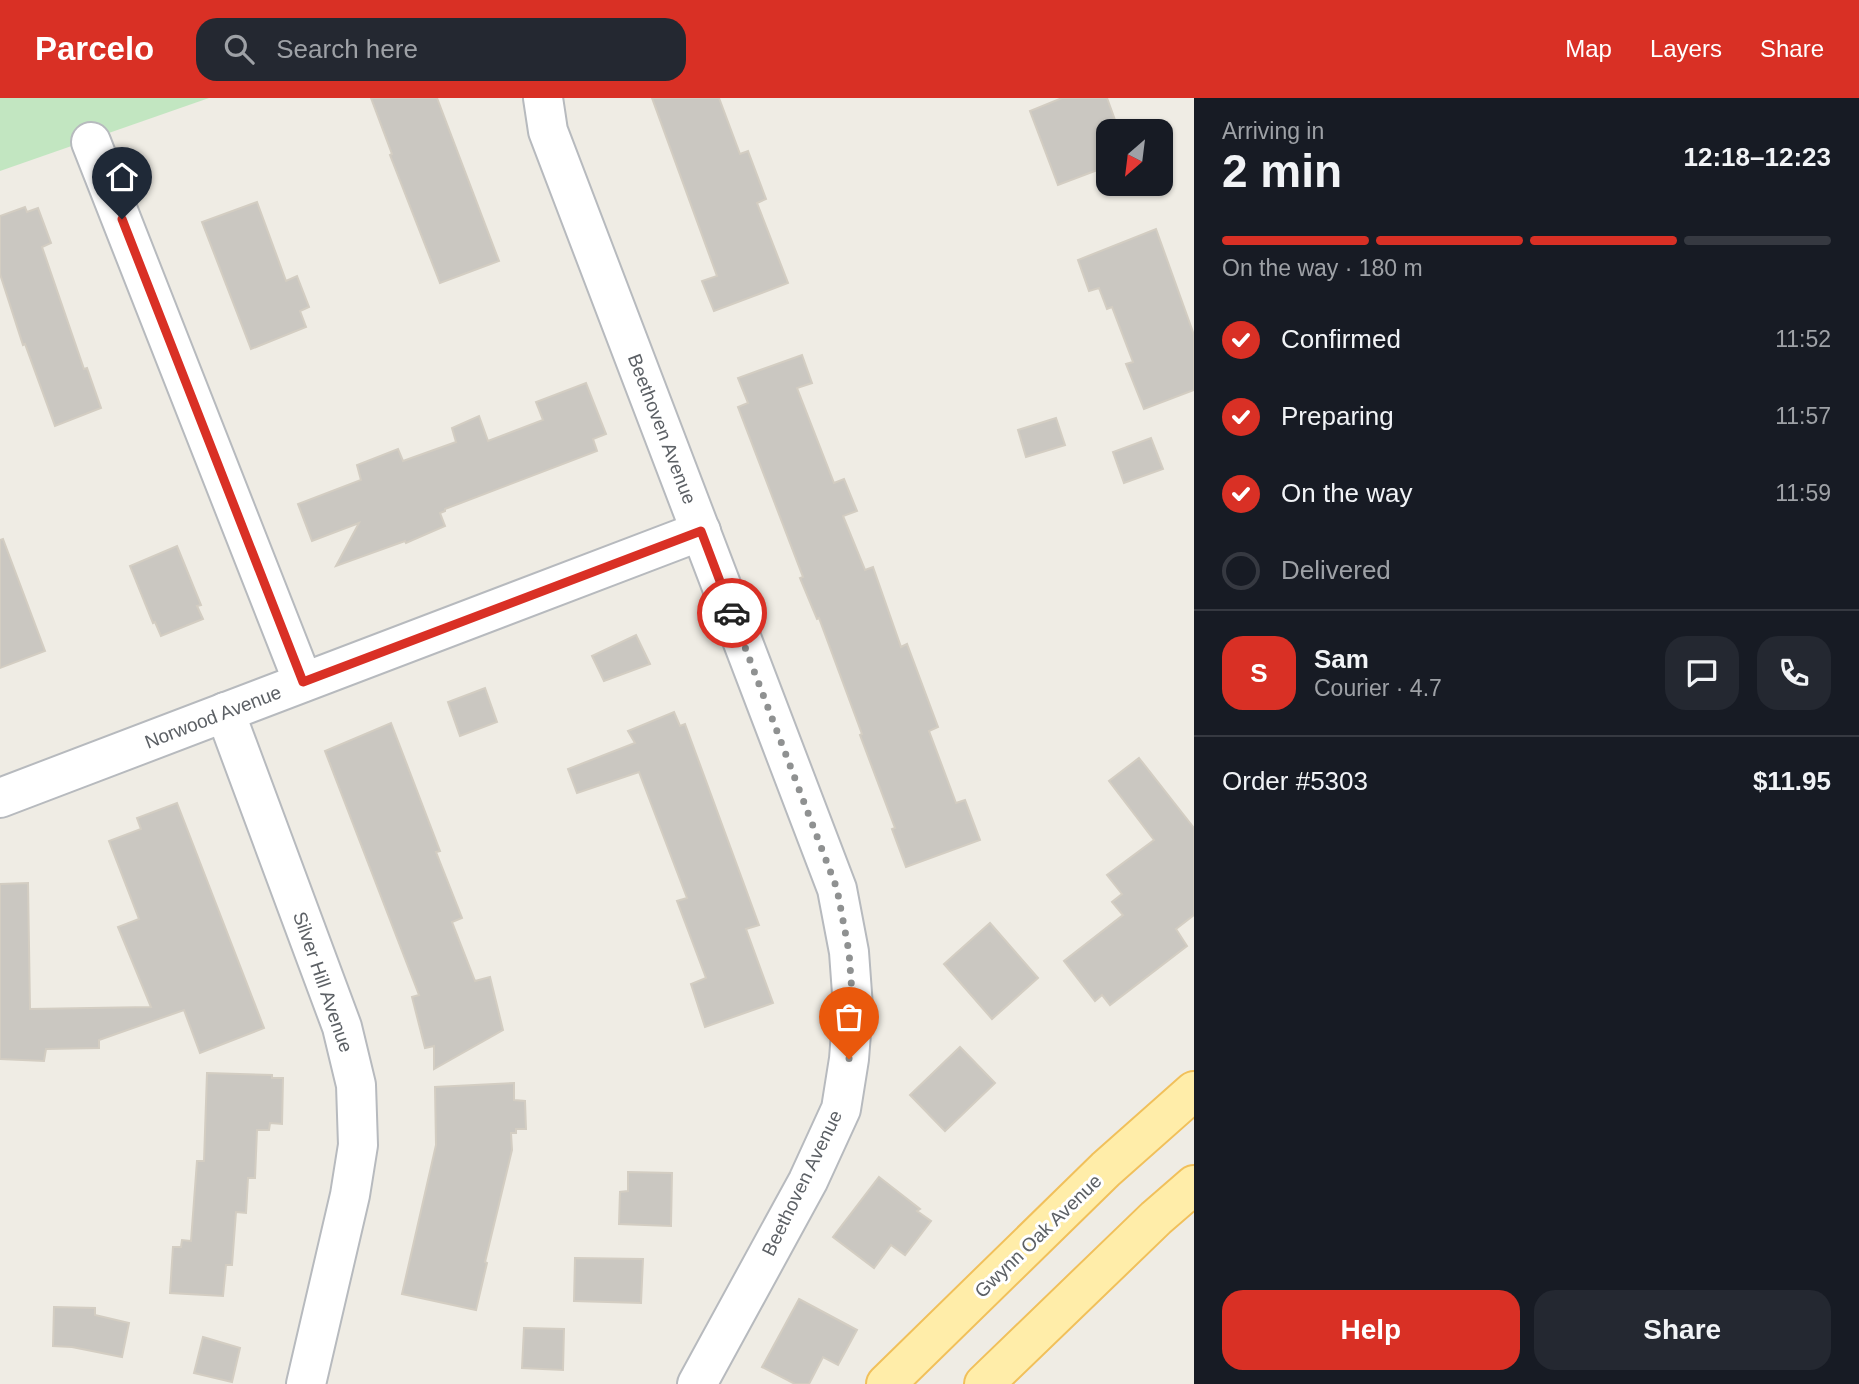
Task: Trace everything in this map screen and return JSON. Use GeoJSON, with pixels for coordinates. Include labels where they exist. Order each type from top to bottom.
{"type":"FeatureCollection","features":[{"type":"Feature","properties":{"kind":"main road","name":"Gwynn Oak Avenue"},"geometry":{"type":"LineString","coordinates":[[886,1384],[1107,1169],[1194,1091]]}},
{"type":"Feature","properties":{"kind":"main road"},"geometry":{"type":"LineString","coordinates":[[984,1384],[1156,1218],[1194,1185]]}},
{"type":"Feature","properties":{"kind":"street","name":"Beethoven Avenue"},"geometry":{"type":"LineString","coordinates":[[543,98],[548,131],[837,889],[849,952],[853,1007],[841,1110],[808,1181],[697,1384]]}},
{"type":"Feature","properties":{"kind":"street"},"geometry":{"type":"LineString","coordinates":[[91,142],[303,682]]}},
{"type":"Feature","properties":{"kind":"street","name":"Norwood Avenue"},"geometry":{"type":"LineString","coordinates":[[0,798],[701,531]]}},
{"type":"Feature","properties":{"kind":"street","name":"Silver Hill Avenue"},"geometry":{"type":"LineString","coordinates":[[225,712],[342,1027],[356,1085],[358,1144],[350,1195],[306,1384]]}},
{"type":"Feature","properties":{"kind":"green space"},"geometry":{"type":"Polygon","coordinates":[[[0,98],[209,98],[0,171],[0,98]]]}},
{"type":"Feature","properties":{"kind":"building"},"geometry":{"type":"Polygon","coordinates":[[[371,98],[437,98],[499,261],[440,283],[390,155],[392,154],[371,98]]]}},
{"type":"Feature","properties":{"kind":"building"},"geometry":{"type":"Polygon","coordinates":[[[652,98],[719,98],[740,154],[748,151],[766,199],[757,203],[788,283],[714,311],[702,281],[717,276],[652,98]]]}},
{"type":"Feature","properties":{"kind":"building"},"geometry":{"type":"Polygon","coordinates":[[[1062,98],[1107,98],[1115,119],[1096,119],[1096,171],[1058,185],[1030,111],[1062,98]]]}},
{"type":"Feature","properties":{"kind":"building"},"geometry":{"type":"Polygon","coordinates":[[[257,202],[286,281],[297,276],[309,307],[300,311],[306,327],[251,349],[202,222],[257,202]]]}},
{"type":"Feature","properties":{"kind":"building"},"geometry":{"type":"Polygon","coordinates":[[[25,207],[27,212],[38,208],[51,243],[42,247],[84,369],[87,368],[101,408],[55,426],[25,344],[23,345],[0,274],[0,216],[25,207]]]}},
{"type":"Feature","properties":{"kind":"building"},"geometry":{"type":"Polygon","coordinates":[[[1156,229],[1194,335],[1194,390],[1144,409],[1126,364],[1133,362],[1112,307],[1107,309],[1099,288],[1089,291],[1078,260],[1156,229]]]}},
{"type":"Feature","properties":{"kind":"building"},"geometry":{"type":"Polygon","coordinates":[[[802,355],[812,383],[797,388],[834,483],[844,479],[857,511],[843,516],[865,570],[873,567],[901,647],[907,644],[938,727],[929,731],[956,803],[965,800],[980,840],[906,867],[892,829],[895,828],[860,735],[862,734],[819,618],[817,619],[800,578],[803,577],[738,407],[748,403],[738,378],[802,355]]]}},
{"type":"Feature","properties":{"kind":"building"},"geometry":{"type":"Polygon","coordinates":[[[586,383],[606,434],[593,439],[597,451],[445,509],[440,513],[445,526],[406,543],[405,541],[336,566],[359,523],[312,541],[298,504],[361,480],[357,465],[398,449],[403,461],[456,442],[452,428],[479,416],[488,441],[543,420],[536,402],[586,383]]]}},
{"type":"Feature","properties":{"kind":"building"},"geometry":{"type":"Polygon","coordinates":[[[1056,418],[1065,445],[1026,457],[1018,430],[1056,418]]]}},
{"type":"Feature","properties":{"kind":"building"},"geometry":{"type":"Polygon","coordinates":[[[1151,438],[1163,469],[1124,483],[1113,452],[1151,438]]]}},
{"type":"Feature","properties":{"kind":"building"},"geometry":{"type":"Polygon","coordinates":[[[3,539],[45,651],[0,668],[0,540],[3,539]]]}},
{"type":"Feature","properties":{"kind":"building"},"geometry":{"type":"Polygon","coordinates":[[[177,546],[201,605],[197,606],[203,619],[161,636],[130,566],[177,546]]]}},
{"type":"Feature","properties":{"kind":"building"},"geometry":{"type":"Polygon","coordinates":[[[636,635],[650,664],[604,681],[592,656],[636,635]]]}},
{"type":"Feature","properties":{"kind":"building"},"geometry":{"type":"Polygon","coordinates":[[[485,688],[497,722],[460,736],[448,702],[485,688]]]}},
{"type":"Feature","properties":{"kind":"building"},"geometry":{"type":"Polygon","coordinates":[[[674,712],[680,726],[685,724],[759,925],[746,929],[773,1003],[705,1027],[691,984],[706,978],[677,901],[687,898],[639,772],[577,793],[568,769],[635,743],[628,731],[674,712]]]}},
{"type":"Feature","properties":{"kind":"building"},"geometry":{"type":"Polygon","coordinates":[[[391,723],[440,851],[436,852],[462,918],[452,922],[475,981],[490,977],[503,1030],[434,1069],[434,1046],[425,1048],[412,997],[419,995],[325,751],[391,723]]]}},
{"type":"Feature","properties":{"kind":"building"},"geometry":{"type":"Polygon","coordinates":[[[1139,758],[1194,828],[1194,915],[1176,929],[1187,946],[1110,1005],[1102,995],[1095,1001],[1064,961],[1123,915],[1112,902],[1122,894],[1107,875],[1154,840],[1109,781],[1139,758]]]}},
{"type":"Feature","properties":{"kind":"building"},"geometry":{"type":"Polygon","coordinates":[[[177,803],[264,1028],[200,1053],[184,1010],[99,1040],[99,1048],[46,1049],[44,1061],[0,1059],[0,884],[28,883],[30,1009],[151,1007],[118,927],[139,919],[109,841],[141,829],[137,818],[177,803]]]}},
{"type":"Feature","properties":{"kind":"building"},"geometry":{"type":"Polygon","coordinates":[[[990,923],[1038,978],[992,1019],[944,964],[990,923]]]}},
{"type":"Feature","properties":{"kind":"building"},"geometry":{"type":"Polygon","coordinates":[[[960,1047],[995,1083],[945,1131],[910,1095],[960,1047]]]}},
{"type":"Feature","properties":{"kind":"building"},"geometry":{"type":"Polygon","coordinates":[[[207,1073],[272,1075],[272,1078],[283,1078],[282,1124],[270,1123],[269,1130],[257,1130],[255,1178],[248,1178],[246,1213],[236,1212],[232,1265],[226,1265],[223,1296],[170,1293],[173,1247],[181,1247],[182,1240],[191,1241],[197,1161],[204,1161],[207,1073]]]}},
{"type":"Feature","properties":{"kind":"building"},"geometry":{"type":"Polygon","coordinates":[[[514,1083],[514,1100],[525,1101],[526,1129],[516,1129],[516,1133],[511,1133],[512,1150],[476,1310],[402,1294],[436,1145],[435,1087],[514,1083]]]}},
{"type":"Feature","properties":{"kind":"building"},"geometry":{"type":"Polygon","coordinates":[[[628,1172],[672,1173],[671,1226],[619,1224],[620,1192],[628,1191],[628,1172]]]}},
{"type":"Feature","properties":{"kind":"building"},"geometry":{"type":"Polygon","coordinates":[[[879,1177],[931,1221],[905,1255],[891,1245],[874,1268],[833,1237],[879,1177]]]}},
{"type":"Feature","properties":{"kind":"building"},"geometry":{"type":"Polygon","coordinates":[[[575,1258],[643,1259],[641,1303],[574,1301],[575,1258]]]}},
{"type":"Feature","properties":{"kind":"building"},"geometry":{"type":"Polygon","coordinates":[[[799,1299],[857,1330],[838,1365],[823,1357],[809,1384],[795,1384],[762,1367],[799,1299]]]}},
{"type":"Feature","properties":{"kind":"building"},"geometry":{"type":"Polygon","coordinates":[[[54,1307],[95,1308],[95,1315],[129,1323],[122,1357],[53,1346],[54,1307]]]}},
{"type":"Feature","properties":{"kind":"building"},"geometry":{"type":"Polygon","coordinates":[[[524,1328],[564,1329],[563,1370],[522,1368],[524,1328]]]}},
{"type":"Feature","properties":{"kind":"building"},"geometry":{"type":"Polygon","coordinates":[[[203,1337],[240,1348],[232,1382],[194,1373],[203,1337]]]}},
{"type":"Feature","properties":{"kind":"way so far"},"geometry":{"type":"LineString","coordinates":[[732,613],[837,889],[849,952],[853,1007],[849,1059]]}},
{"type":"Feature","properties":{"kind":"route"},"geometry":{"type":"LineString","coordinates":[[122,219],[303,682],[701,531],[732,613]]}}]}
